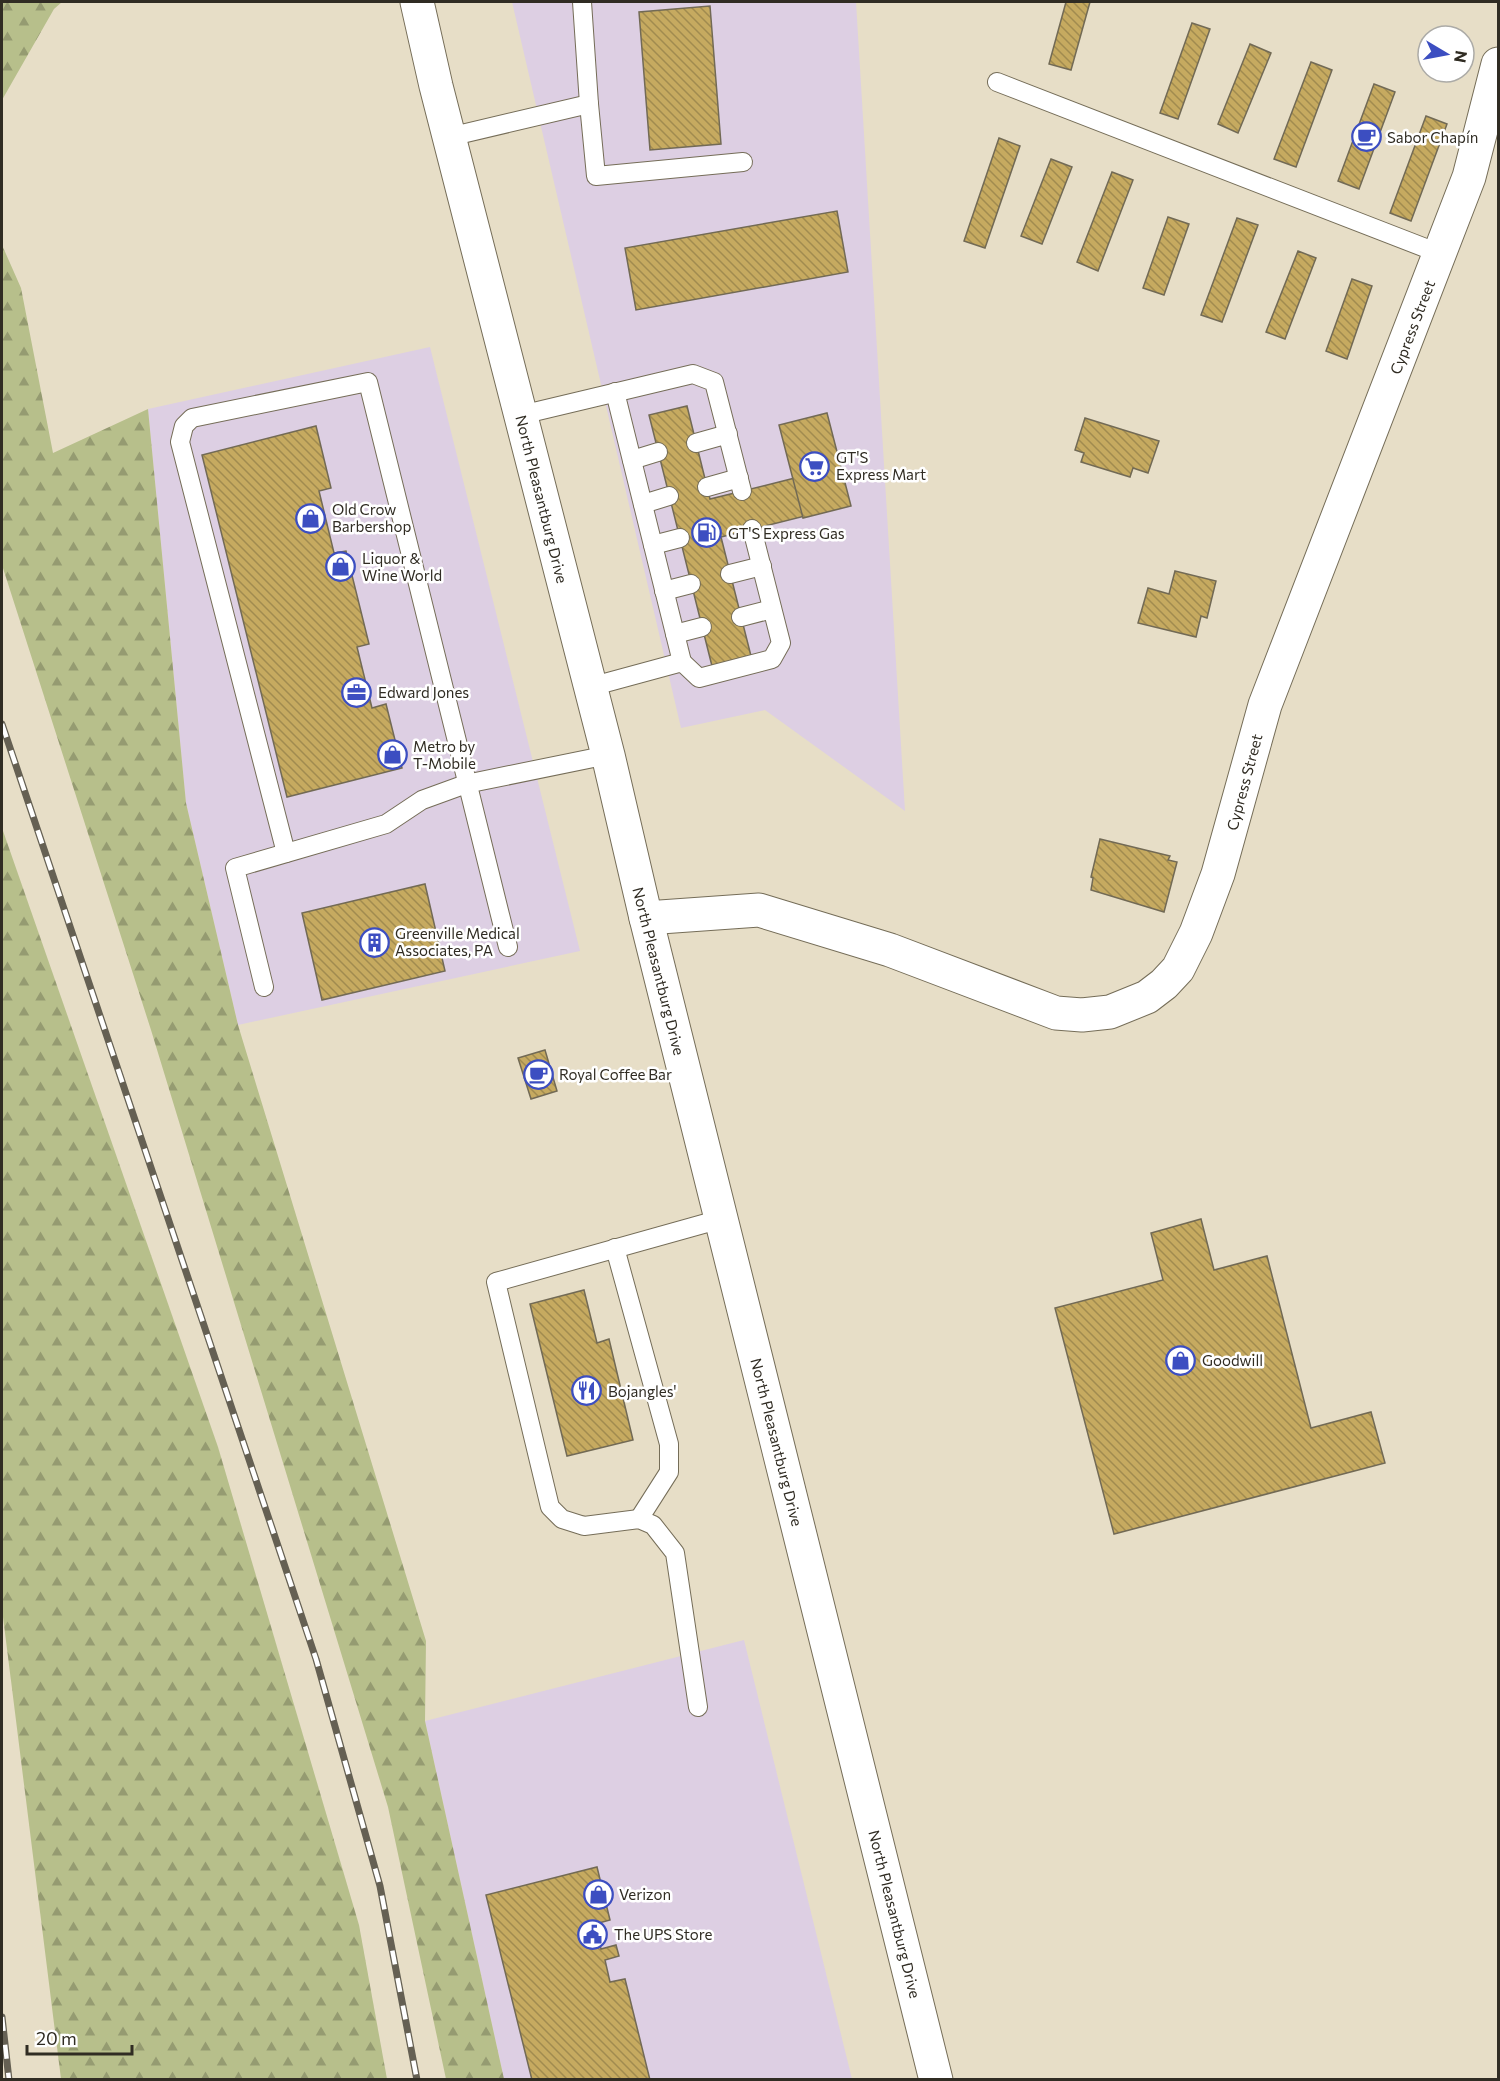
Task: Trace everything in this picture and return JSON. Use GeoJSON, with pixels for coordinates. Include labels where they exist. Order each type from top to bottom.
{"type":"FeatureCollection","features":[{"type":"Feature","properties":{"kind":"main road","name":"North Pleasantburg Drive"},"geometry":{"type":"LineString","coordinates":[[417,2],[449,137],[608,755],[646,918],[936,2079]]}},
{"type":"Feature","properties":{"kind":"main road","name":"Cypress Street"},"geometry":{"type":"LineString","coordinates":[[646,918],[759,910],[890,950],[1056,1012],[1082,1015],[1116,1010],[1147,997],[1164,984],[1178,969],[1196,933],[1215,884],[1266,705],[1469,177],[1498,64]]}},
{"type":"Feature","properties":{"kind":"lane"},"geometry":{"type":"LineString","coordinates":[[582,2],[596,176],[743,162]]}},
{"type":"Feature","properties":{"kind":"lane"},"geometry":{"type":"LineString","coordinates":[[997,82],[1441,254]]}},
{"type":"Feature","properties":{"kind":"lane"},"geometry":{"type":"LineString","coordinates":[[449,137],[589,105]]}},
{"type":"Feature","properties":{"kind":"lane"},"geometry":{"type":"LineString","coordinates":[[520,415],[693,374],[714,382],[741,485],[707,487]]}},
{"type":"Feature","properties":{"kind":"lane"},"geometry":{"type":"LineString","coordinates":[[286,853],[180,441],[184,426],[192,418],[368,382],[508,946]]}},
{"type":"Feature","properties":{"kind":"lane"},"geometry":{"type":"LineString","coordinates":[[615,392],[682,662],[699,678],[772,659],[781,643],[752,529]]}},
{"type":"Feature","properties":{"kind":"lane"},"geometry":{"type":"LineString","coordinates":[[696,443],[728,434]]}},
{"type":"Feature","properties":{"kind":"lane"},"geometry":{"type":"LineString","coordinates":[[632,460],[658,452]]}},
{"type":"Feature","properties":{"kind":"lane"},"geometry":{"type":"LineString","coordinates":[[643,504],[669,496]]}},
{"type":"Feature","properties":{"kind":"lane"},"geometry":{"type":"LineString","coordinates":[[653,545],[680,538]]}},
{"type":"Feature","properties":{"kind":"lane"},"geometry":{"type":"LineString","coordinates":[[730,574],[762,566]]}},
{"type":"Feature","properties":{"kind":"lane"},"geometry":{"type":"LineString","coordinates":[[664,591],[691,584]]}},
{"type":"Feature","properties":{"kind":"lane"},"geometry":{"type":"LineString","coordinates":[[741,617],[772,609]]}},
{"type":"Feature","properties":{"kind":"lane"},"geometry":{"type":"LineString","coordinates":[[675,634],[702,627]]}},
{"type":"Feature","properties":{"kind":"lane"},"geometry":{"type":"LineString","coordinates":[[590,687],[682,662]]}},
{"type":"Feature","properties":{"kind":"lane"},"geometry":{"type":"LineString","coordinates":[[264,987],[235,868],[386,824],[422,800],[466,784],[608,755]]}},
{"type":"Feature","properties":{"kind":"lane"},"geometry":{"type":"LineString","coordinates":[[698,1707],[675,1553],[653,1525],[639,1519],[584,1526],[562,1519],[550,1507],[496,1282],[721,1219]]}},
{"type":"Feature","properties":{"kind":"lane"},"geometry":{"type":"LineString","coordinates":[[615,1248],[669,1444],[669,1472],[639,1519]]}},
{"type":"Feature","properties":{"kind":"shaded area"},"geometry":{"type":"Polygon","coordinates":[[[512,2],[856,2],[905,811],[765,710],[681,728],[512,2]]]}},
{"type":"Feature","properties":{"kind":"shaded area"},"geometry":{"type":"Polygon","coordinates":[[[430,347],[580,951],[238,1025],[186,803],[148,409],[430,347]]]}},
{"type":"Feature","properties":{"kind":"shaded area"},"geometry":{"type":"Polygon","coordinates":[[[744,1640],[852,2079],[504,2079],[425,1721],[744,1640]]]}},
{"type":"Feature","properties":{"kind":"green space"},"geometry":{"type":"Polygon","coordinates":[[[2,2],[62,2],[54,9],[2,100],[2,2]]]}},
{"type":"Feature","properties":{"kind":"green space"},"geometry":{"type":"Polygon","coordinates":[[[2,245],[21,288],[53,453],[148,409],[186,803],[238,1025],[426,1641],[425,1721],[504,2079],[446,2079],[388,1807],[151,1030],[2,565],[2,245]]]}},
{"type":"Feature","properties":{"kind":"green space"},"geometry":{"type":"Polygon","coordinates":[[[2,828],[218,1447],[359,1925],[387,2079],[61,2079],[2,1609],[2,828]]]}},
{"type":"Feature","properties":{"kind":"building"},"geometry":{"type":"Polygon","coordinates":[[[1066,2],[1090,2],[1071,70],[1049,64],[1066,2]]]}},
{"type":"Feature","properties":{"kind":"building"},"geometry":{"type":"Polygon","coordinates":[[[710,6],[721,144],[650,150],[639,12],[710,6]]]}},
{"type":"Feature","properties":{"kind":"building"},"geometry":{"type":"Polygon","coordinates":[[[1192,23],[1210,29],[1178,119],[1160,113],[1192,23]]]}},
{"type":"Feature","properties":{"kind":"building"},"geometry":{"type":"Polygon","coordinates":[[[1250,44],[1271,53],[1238,133],[1218,124],[1250,44]]]}},
{"type":"Feature","properties":{"kind":"building"},"geometry":{"type":"Polygon","coordinates":[[[1311,62],[1332,70],[1296,167],[1274,159],[1311,62]]]}},
{"type":"Feature","properties":{"kind":"building","name":"Sabor Chapín"},"geometry":{"type":"Polygon","coordinates":[[[1374,84],[1395,92],[1359,189],[1338,181],[1374,84]]]}},
{"type":"Feature","properties":{"kind":"building"},"geometry":{"type":"Polygon","coordinates":[[[1426,116],[1447,124],[1411,221],[1390,213],[1426,116]]]}},
{"type":"Feature","properties":{"kind":"building"},"geometry":{"type":"Polygon","coordinates":[[[999,138],[1020,146],[985,248],[964,241],[999,138]]]}},
{"type":"Feature","properties":{"kind":"building"},"geometry":{"type":"Polygon","coordinates":[[[1051,159],[1072,167],[1042,244],[1021,236],[1051,159]]]}},
{"type":"Feature","properties":{"kind":"building"},"geometry":{"type":"Polygon","coordinates":[[[1112,172],[1133,180],[1098,271],[1077,262],[1112,172]]]}},
{"type":"Feature","properties":{"kind":"building"},"geometry":{"type":"Polygon","coordinates":[[[837,211],[848,272],[636,310],[625,248],[837,211]]]}},
{"type":"Feature","properties":{"kind":"building"},"geometry":{"type":"Polygon","coordinates":[[[1168,217],[1189,224],[1164,295],[1143,288],[1168,217]]]}},
{"type":"Feature","properties":{"kind":"building"},"geometry":{"type":"Polygon","coordinates":[[[1237,218],[1258,225],[1222,322],[1201,315],[1237,218]]]}},
{"type":"Feature","properties":{"kind":"building"},"geometry":{"type":"Polygon","coordinates":[[[1298,251],[1316,258],[1285,339],[1266,332],[1298,251]]]}},
{"type":"Feature","properties":{"kind":"building"},"geometry":{"type":"Polygon","coordinates":[[[1352,279],[1372,286],[1347,359],[1326,351],[1352,279]]]}},
{"type":"Feature","properties":{"kind":"building","name":"GT'S Express Gas"},"geometry":{"type":"Polygon","coordinates":[[[687,406],[710,499],[795,478],[805,516],[721,537],[751,656],[712,666],[649,415],[687,406]]]}},
{"type":"Feature","properties":{"kind":"building","name":"GT'S Express Mart"},"geometry":{"type":"Polygon","coordinates":[[[827,413],[851,506],[803,518],[779,425],[827,413]]]}},
{"type":"Feature","properties":{"kind":"building"},"geometry":{"type":"Polygon","coordinates":[[[1085,418],[1159,441],[1148,473],[1133,468],[1130,477],[1081,462],[1084,453],[1075,450],[1085,418]]]}},
{"type":"Feature","properties":{"kind":"building"},"geometry":{"type":"Polygon","coordinates":[[[316,426],[331,488],[319,491],[334,553],[346,551],[369,644],[357,647],[372,708],[386,704],[402,768],[287,797],[202,455],[316,426]]]}},
{"type":"Feature","properties":{"kind":"building"},"geometry":{"type":"Polygon","coordinates":[[[1175,571],[1216,581],[1207,618],[1201,616],[1196,637],[1138,623],[1148,588],[1169,594],[1175,571]]]}},
{"type":"Feature","properties":{"kind":"building"},"geometry":{"type":"Polygon","coordinates":[[[1100,839],[1170,856],[1168,860],[1177,862],[1164,912],[1091,890],[1093,878],[1091,877],[1100,839]]]}},
{"type":"Feature","properties":{"kind":"building","name":"Greenville Medical Associates, PA"},"geometry":{"type":"Polygon","coordinates":[[[425,884],[445,971],[322,1000],[302,913],[425,884]]]}},
{"type":"Feature","properties":{"kind":"building","name":"Royal Coffee Bar"},"geometry":{"type":"Polygon","coordinates":[[[545,1050],[557,1091],[531,1099],[518,1058],[545,1050]]]}},
{"type":"Feature","properties":{"kind":"building","name":"Goodwill"},"geometry":{"type":"Polygon","coordinates":[[[1201,1219],[1214,1270],[1267,1256],[1311,1428],[1371,1412],[1385,1463],[1114,1534],[1055,1308],[1163,1280],[1151,1233],[1201,1219]]]}},
{"type":"Feature","properties":{"kind":"building","name":"Bojangles'"},"geometry":{"type":"Polygon","coordinates":[[[584,1290],[597,1343],[609,1339],[633,1440],[567,1456],[530,1304],[584,1290]]]}},
{"type":"Feature","properties":{"kind":"building"},"geometry":{"type":"Polygon","coordinates":[[[597,1867],[610,1920],[595,1924],[601,1949],[616,1945],[619,1956],[605,1960],[610,1982],[625,1979],[650,2080],[532,2080],[486,1895],[597,1867]]]}},
{"type":"Feature","properties":{"kind":"railway"},"geometry":{"type":"LineString","coordinates":[[2,724],[316,1659],[380,1886],[417,2080]]}},
{"type":"Feature","properties":{"kind":"railway"},"geometry":{"type":"LineString","coordinates":[[2,2017],[9,2080]]}},
{"type":"Feature","properties":{"kind":"place","name":"Sabor Chapín"},"geometry":{"type":"Point","coordinates":[1366,137]}},
{"type":"Feature","properties":{"kind":"place","name":"GT'S Express Mart"},"geometry":{"type":"Point","coordinates":[815,466]}},
{"type":"Feature","properties":{"kind":"place","name":"Old Crow Barbershop"},"geometry":{"type":"Point","coordinates":[311,518]}},
{"type":"Feature","properties":{"kind":"place","name":"GT'S Express Gas"},"geometry":{"type":"Point","coordinates":[707,533]}},
{"type":"Feature","properties":{"kind":"place","name":"Liquor & Wine World"},"geometry":{"type":"Point","coordinates":[341,567]}},
{"type":"Feature","properties":{"kind":"place","name":"Edward Jones"},"geometry":{"type":"Point","coordinates":[357,692]}},
{"type":"Feature","properties":{"kind":"place","name":"Metro by T-Mobile"},"geometry":{"type":"Point","coordinates":[392,755]}},
{"type":"Feature","properties":{"kind":"place","name":"Greenville Medical Associates, PA"},"geometry":{"type":"Point","coordinates":[374,942]}},
{"type":"Feature","properties":{"kind":"place","name":"Royal Coffee Bar"},"geometry":{"type":"Point","coordinates":[538,1074]}},
{"type":"Feature","properties":{"kind":"place","name":"Goodwill"},"geometry":{"type":"Point","coordinates":[1181,1360]}},
{"type":"Feature","properties":{"kind":"place","name":"Bojangles'"},"geometry":{"type":"Point","coordinates":[587,1391]}},
{"type":"Feature","properties":{"kind":"place","name":"Verizon"},"geometry":{"type":"Point","coordinates":[598,1894]}},
{"type":"Feature","properties":{"kind":"place","name":"The UPS Store"},"geometry":{"type":"Point","coordinates":[593,1934]}}]}
